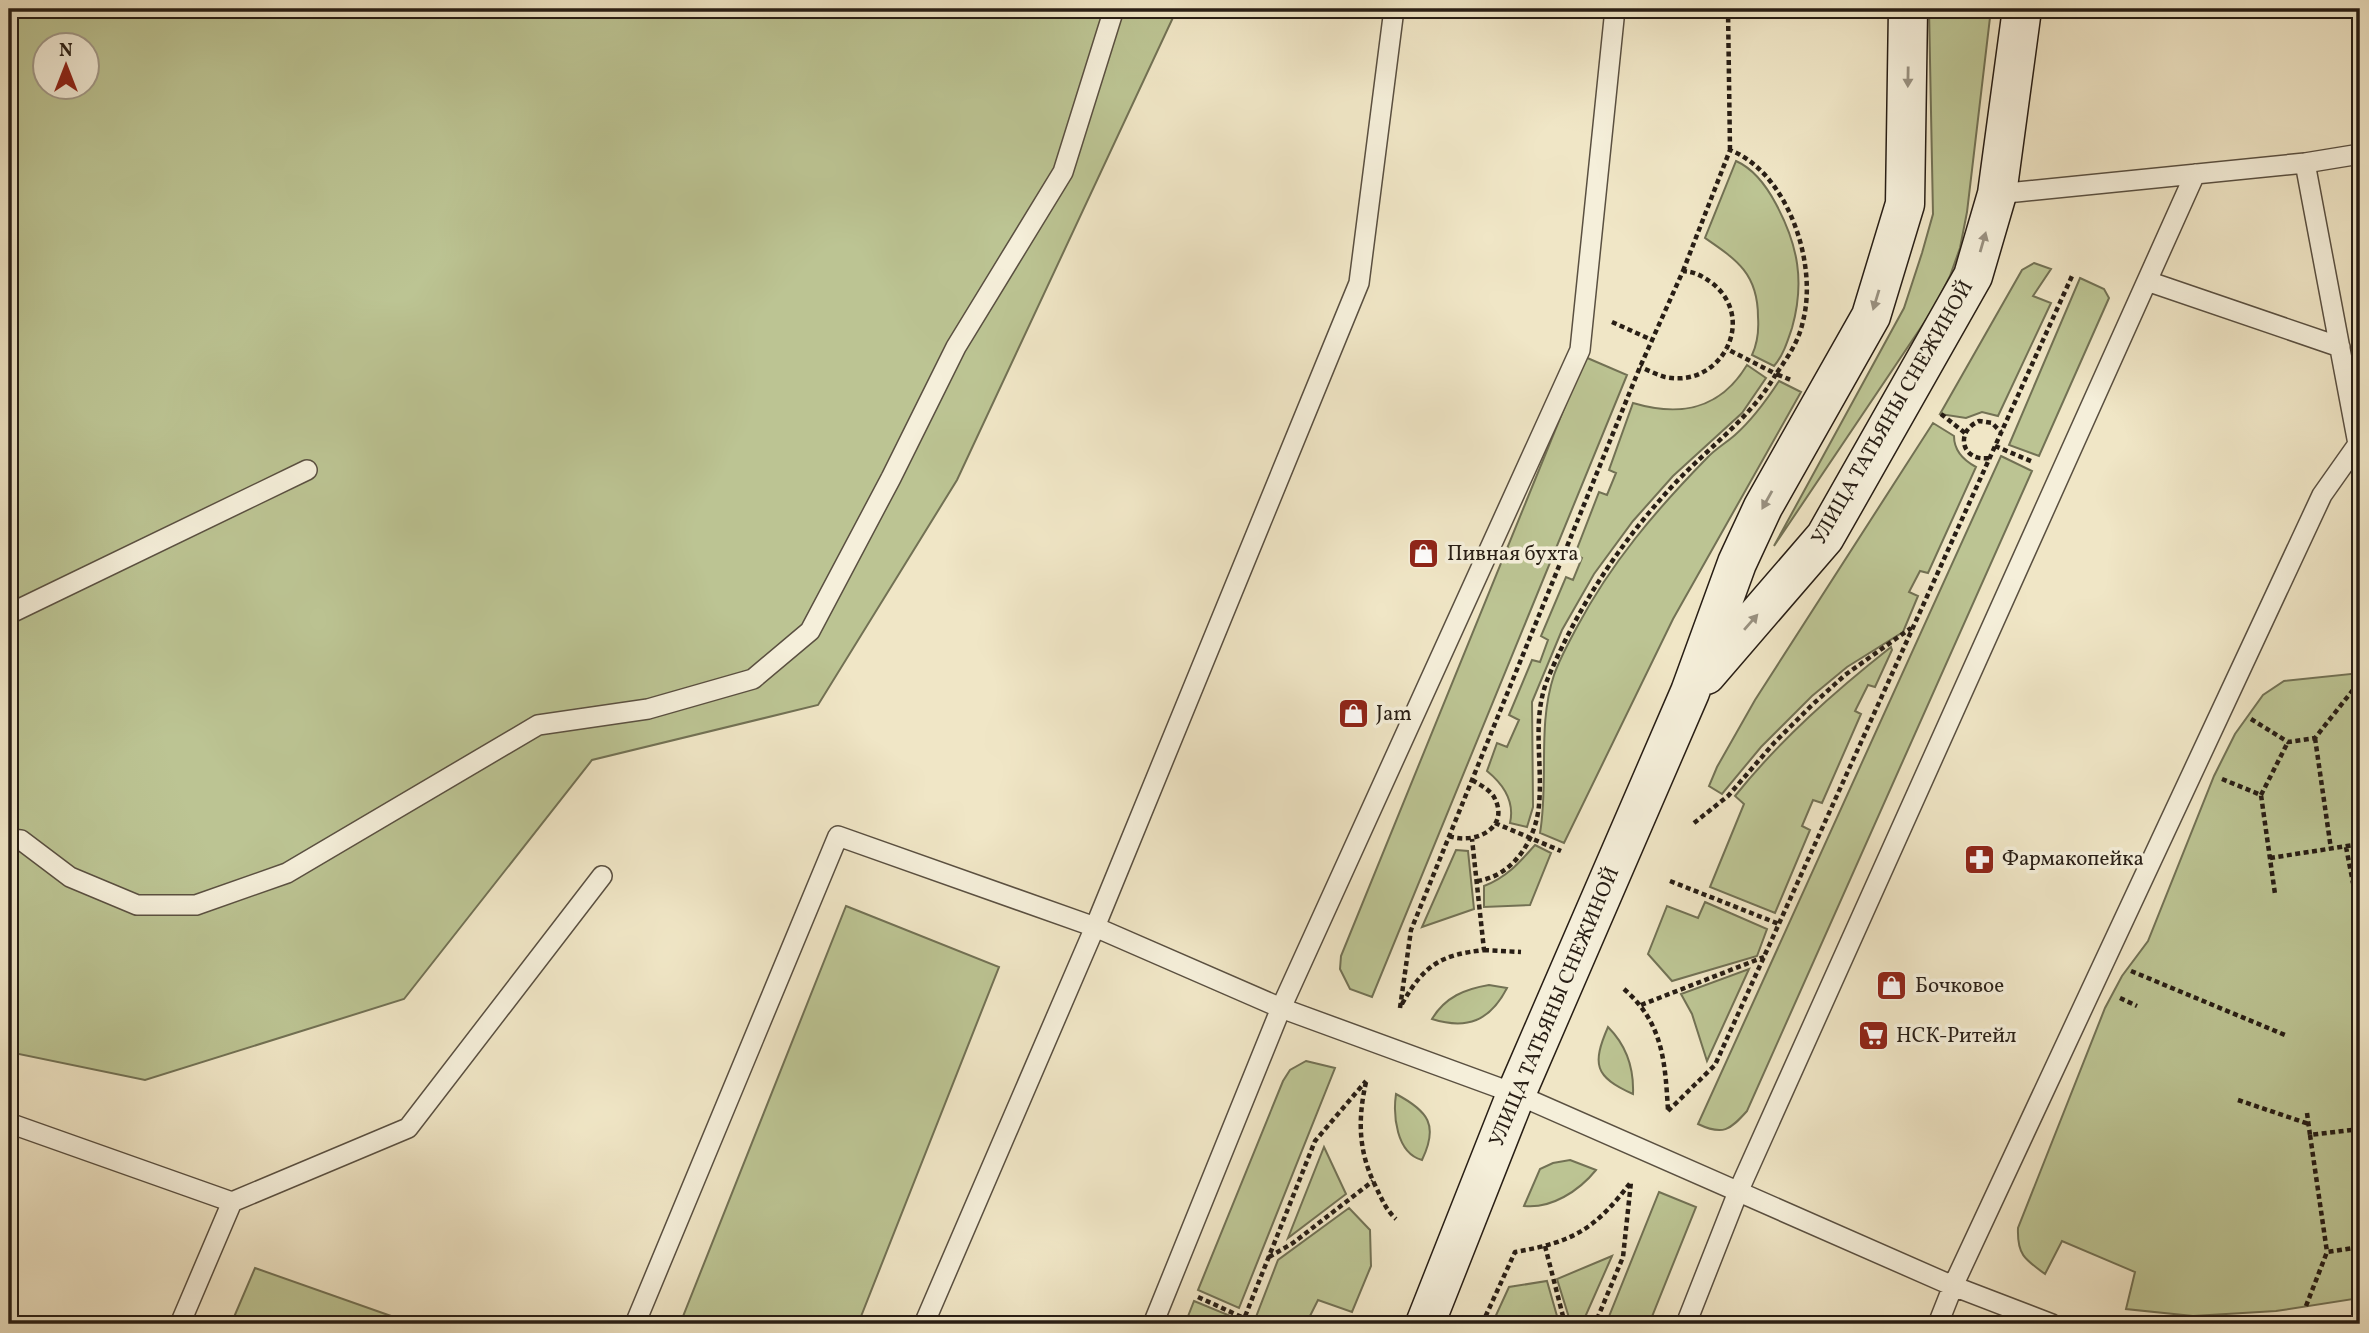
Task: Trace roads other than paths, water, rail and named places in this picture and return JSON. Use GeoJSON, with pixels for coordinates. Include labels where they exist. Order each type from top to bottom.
{"type":"FeatureCollection","features":[{"type":"Feature","properties":{"kind":"street","name":"УЛИЦА ТАТЬЯНЫ СНЕЖИНОЙ"},"geometry":{"type":"LineString","coordinates":[[1425,1324],[1516,1094],[1690,692],[1737,563],[1763,508],[1871,316],[1905,204],[1908,9]]}},
{"type":"Feature","properties":{"kind":"street","name":"УЛИЦА ТАТЬЯНЫ СНЕЖИНОЙ"},"geometry":{"type":"LineString","coordinates":[[1690,692],[1825,537],[1973,276],[1997,194],[2022,9]]}},
{"type":"Feature","properties":{"kind":"lane"},"geometry":{"type":"LineString","coordinates":[[9,839],[21,840],[70,877],[137,905],[196,905],[287,873],[538,725],[648,709],[753,679],[810,631],[957,347],[1063,172],[1114,9]]}},
{"type":"Feature","properties":{"kind":"lane"},"geometry":{"type":"LineString","coordinates":[[924,1324],[1095,928],[1359,283],[1394,9]]}},
{"type":"Feature","properties":{"kind":"lane"},"geometry":{"type":"LineString","coordinates":[[1153,1324],[1281,1007],[1580,350],[1615,9]]}},
{"type":"Feature","properties":{"kind":"lane"},"geometry":{"type":"LineString","coordinates":[[1997,194],[2305,163],[2360,154]]}},
{"type":"Feature","properties":{"kind":"lane"},"geometry":{"type":"LineString","coordinates":[[1938,1324],[2322,495],[2360,449],[2305,163]]}},
{"type":"Feature","properties":{"kind":"lane"},"geometry":{"type":"LineString","coordinates":[[1686,1324],[1738,1192],[2195,174]]}},
{"type":"Feature","properties":{"kind":"lane"},"geometry":{"type":"LineString","coordinates":[[2147,281],[2340,347]]}},
{"type":"Feature","properties":{"kind":"lane"},"geometry":{"type":"LineString","coordinates":[[9,614],[307,470]]}},
{"type":"Feature","properties":{"kind":"lane"},"geometry":{"type":"LineString","coordinates":[[635,1324],[838,836],[1095,928],[1281,1007],[1516,1094],[1954,1286],[2052,1324]]}},
{"type":"Feature","properties":{"kind":"lane"},"geometry":{"type":"LineString","coordinates":[[9,1123],[232,1202],[408,1128],[602,876]]}},
{"type":"Feature","properties":{"kind":"lane"},"geometry":{"type":"LineString","coordinates":[[180,1324],[232,1202]]}},
{"type":"Feature","properties":{"kind":"place","name":"Пивная бухта"},"geometry":{"type":"Point","coordinates":[1424,554]}},
{"type":"Feature","properties":{"kind":"place","name":"Jam"},"geometry":{"type":"Point","coordinates":[1353,714]}},
{"type":"Feature","properties":{"kind":"place","name":"Фармакопейка"},"geometry":{"type":"Point","coordinates":[1979,859]}},
{"type":"Feature","properties":{"kind":"place","name":"Бочковое"},"geometry":{"type":"Point","coordinates":[1892,986]}},
{"type":"Feature","properties":{"kind":"place","name":"НСК-Ритейл"},"geometry":{"type":"Point","coordinates":[1873,1036]}}]}
